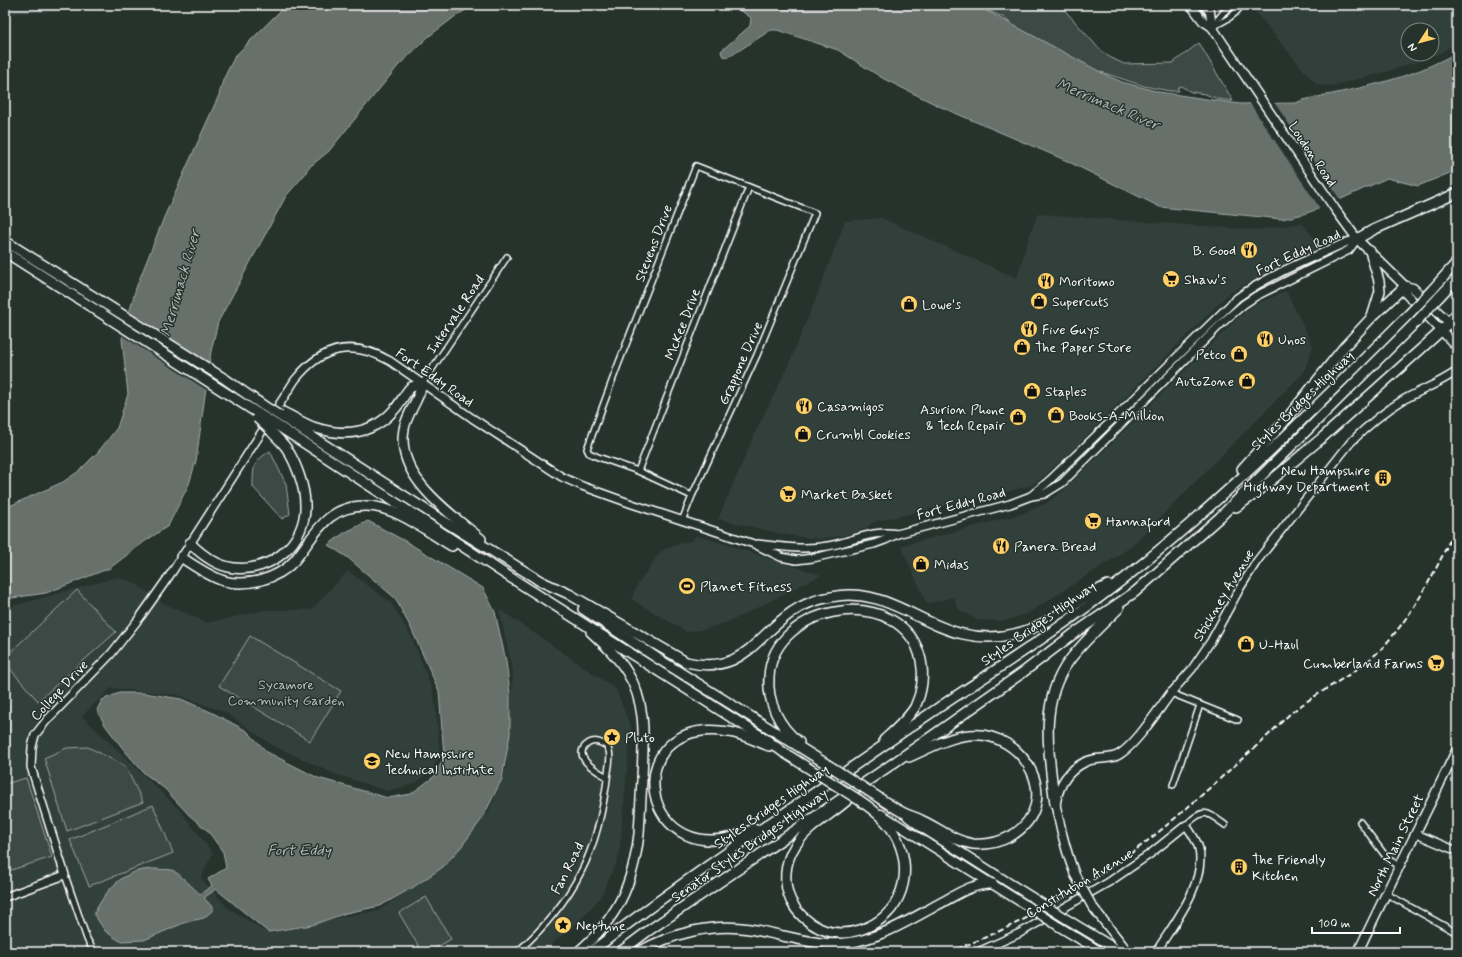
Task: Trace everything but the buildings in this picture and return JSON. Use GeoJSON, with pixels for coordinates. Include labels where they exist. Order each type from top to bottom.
{"type":"FeatureCollection","features":[{"type":"Feature","properties":{"kind":"highway"},"geometry":{"type":"LineString","coordinates":[[1358,239],[1373,230],[1457,193]]}},
{"type":"Feature","properties":{"kind":"highway"},"geometry":{"type":"LineString","coordinates":[[5,241],[225,379],[277,421],[505,574],[578,619],[767,740],[783,752],[822,776],[863,803],[887,824],[900,844],[905,863],[901,892],[896,903],[888,912],[881,919],[867,927],[856,931],[843,933],[822,929],[803,918],[792,905],[785,880],[787,863],[794,846],[803,836],[846,802],[866,781]]}},
{"type":"Feature","properties":{"kind":"highway"},"geometry":{"type":"LineString","coordinates":[[1370,251],[1379,281],[1380,291],[1372,317]]}},
{"type":"Feature","properties":{"kind":"highway"},"geometry":{"type":"LineString","coordinates":[[5,252],[221,391],[262,410],[277,421],[505,559],[900,811],[922,820],[958,840],[973,844],[991,843],[1010,836],[1026,823],[1035,806],[1037,786],[1033,774],[1023,757],[1009,745],[998,739],[986,736],[970,735],[955,738],[895,762]]}},
{"type":"Feature","properties":{"kind":"highway","name":"Styles Bridges Highway"},"geometry":{"type":"LineString","coordinates":[[591,952],[633,920],[778,817],[1052,632],[1129,575],[1221,497],[1313,410],[1409,314],[1457,262]]}},
{"type":"Feature","properties":{"kind":"highway","name":"Styles Bridges Highway"},"geometry":{"type":"LineString","coordinates":[[895,762],[1022,673],[1072,635],[1135,592],[1220,517],[1417,321],[1457,278]]}},
{"type":"Feature","properties":{"kind":"highway"},"geometry":{"type":"LineString","coordinates":[[1196,519],[1284,422],[1344,347],[1372,317],[1405,286]]}},
{"type":"Feature","properties":{"kind":"highway"},"geometry":{"type":"LineString","coordinates":[[1220,517],[1255,494],[1306,451],[1441,331],[1457,313]]}},
{"type":"Feature","properties":{"kind":"highway"},"geometry":{"type":"LineString","coordinates":[[277,421],[336,433],[352,433],[367,430],[381,422],[394,411],[411,388],[422,384]]}},
{"type":"Feature","properties":{"kind":"highway"},"geometry":{"type":"LineString","coordinates":[[422,384],[420,394],[408,415],[404,429],[404,452],[410,468],[424,489],[436,501],[505,559]]}},
{"type":"Feature","properties":{"kind":"highway"},"geometry":{"type":"LineString","coordinates":[[190,543],[214,562],[234,568],[247,569],[273,561],[284,553],[293,543],[300,531],[306,505],[300,478],[287,449],[277,421]]}},
{"type":"Feature","properties":{"kind":"highway"},"geometry":{"type":"LineString","coordinates":[[181,557],[200,569],[224,581],[237,583],[261,580],[282,571],[293,562],[313,534],[332,516],[351,508],[365,506],[378,507],[391,511],[460,551],[505,574]]}},
{"type":"Feature","properties":{"kind":"highway"},"geometry":{"type":"LineString","coordinates":[[538,580],[569,594],[686,662],[708,666],[725,663],[739,657],[794,611],[806,604],[832,596],[858,596],[876,599],[904,609],[952,631],[971,636],[993,637],[1015,634],[1036,627],[1060,614],[1102,587],[1129,575]]}},
{"type":"Feature","properties":{"kind":"highway"},"geometry":{"type":"LineString","coordinates":[[1055,804],[1050,768],[1048,734],[1050,706],[1053,693],[1068,662],[1081,646],[1135,592]]}},
{"type":"Feature","properties":{"kind":"highway"},"geometry":{"type":"LineString","coordinates":[[811,755],[805,746],[787,731],[773,707],[768,684],[769,670],[779,645],[799,626],[810,619],[823,614],[850,610],[877,614],[890,619],[901,627],[917,648],[922,668],[920,695],[914,707],[906,718],[867,757]]}},
{"type":"Feature","properties":{"kind":"highway"},"geometry":{"type":"LineString","coordinates":[[578,619],[608,648],[627,672],[638,695],[644,725],[639,834],[632,874],[621,900],[611,918],[593,939],[578,952]]}},
{"type":"Feature","properties":{"kind":"highway"},"geometry":{"type":"LineString","coordinates":[[778,817],[733,838],[712,841],[698,839],[674,827],[664,818],[655,800],[653,779],[656,766],[666,748],[682,736],[695,732],[708,730],[729,732],[748,737],[783,752]]}},
{"type":"Feature","properties":{"kind":"highway","name":"Senator Styles Bridges Highway"},"geometry":{"type":"LineString","coordinates":[[620,952],[648,931],[895,762]]}},
{"type":"Feature","properties":{"kind":"highway"},"geometry":{"type":"LineString","coordinates":[[639,952],[674,936],[694,931],[722,928],[749,929],[816,942],[844,944],[878,936],[972,886],[992,884]]}},
{"type":"Feature","properties":{"kind":"main road","name":"Loudon Road"},"geometry":{"type":"LineString","coordinates":[[1191,5],[1203,21],[1212,27],[1335,209],[1358,239],[1405,286],[1413,288],[1457,330]]}},
{"type":"Feature","properties":{"kind":"main road","name":"Loudon Road"},"geometry":{"type":"LineString","coordinates":[[1205,5],[1210,12],[1212,27]]}},
{"type":"Feature","properties":{"kind":"main road","name":"Loudon Road"},"geometry":{"type":"LineString","coordinates":[[1405,286],[1406,294],[1457,347]]}},
{"type":"Feature","properties":{"kind":"main road"},"geometry":{"type":"LineString","coordinates":[[1128,952],[1092,906],[1075,875],[1065,845],[1055,804],[1060,787],[1066,776],[1080,764],[1088,760],[1116,757],[1132,744],[1171,693]]}},
{"type":"Feature","properties":{"kind":"main road","name":"North Main Street"},"geometry":{"type":"LineString","coordinates":[[1358,952],[1385,893],[1416,834],[1457,749]]}},
{"type":"Feature","properties":{"kind":"main road"},"geometry":{"type":"LineString","coordinates":[[863,803],[1101,952]]}},
{"type":"Feature","properties":{"kind":"main road"},"geometry":{"type":"LineString","coordinates":[[900,811],[921,827],[1121,952]]}},
{"type":"Feature","properties":{"kind":"street"},"geometry":{"type":"LineString","coordinates":[[1212,27],[1223,12],[1232,5]]}},
{"type":"Feature","properties":{"kind":"street"},"geometry":{"type":"LineString","coordinates":[[1212,27],[1228,18],[1239,9],[1241,5]]}},
{"type":"Feature","properties":{"kind":"street","name":"Stevens Drive"},"geometry":{"type":"LineString","coordinates":[[638,471],[590,454],[587,450],[618,365],[696,166],[815,213]]}},
{"type":"Feature","properties":{"kind":"street","name":"McKee Drive"},"geometry":{"type":"LineString","coordinates":[[638,471],[749,187]]}},
{"type":"Feature","properties":{"kind":"street","name":"Grappone Drive"},"geometry":{"type":"LineString","coordinates":[[682,521],[757,355],[815,213]]}},
{"type":"Feature","properties":{"kind":"street","name":"Fort Eddy Road"},"geometry":{"type":"LineString","coordinates":[[181,557],[295,380],[305,368],[315,360],[336,350],[359,348],[369,350],[390,361],[524,453],[562,476],[592,490],[754,544],[767,551],[796,560],[833,554],[874,544],[897,534],[1010,504],[1031,496],[1116,418],[1237,298],[1283,271],[1347,242],[1358,239]]}},
{"type":"Feature","properties":{"kind":"street","name":"Intervale Road"},"geometry":{"type":"LineString","coordinates":[[422,384],[508,257]]}},
{"type":"Feature","properties":{"kind":"street","name":"Stickney Avenue"},"geometry":{"type":"LineString","coordinates":[[1171,693],[1192,669],[1211,641],[1240,588],[1257,561],[1350,443],[1385,412],[1457,371]]}},
{"type":"Feature","properties":{"kind":"street"},"geometry":{"type":"LineString","coordinates":[[638,471],[692,496]]}},
{"type":"Feature","properties":{"kind":"street","name":"Fort Eddy Road"},"geometry":{"type":"LineString","coordinates":[[754,544],[789,548],[812,548],[830,546],[886,532],[897,534]]}},
{"type":"Feature","properties":{"kind":"street","name":"College Drive"},"geometry":{"type":"LineString","coordinates":[[94,952],[87,939],[65,875],[31,767],[32,747],[35,735],[46,720],[115,648],[146,610],[181,557]]}},
{"type":"Feature","properties":{"kind":"street"},"geometry":{"type":"LineString","coordinates":[[1171,693],[1238,720]]}},
{"type":"Feature","properties":{"kind":"street"},"geometry":{"type":"LineString","coordinates":[[1173,785],[1200,705]]}},
{"type":"Feature","properties":{"kind":"street","name":"Fan Road"},"geometry":{"type":"LineString","coordinates":[[516,952],[541,930],[554,916],[582,872],[592,847],[600,819],[607,777],[610,756],[605,745],[595,741],[589,743],[582,752],[583,757],[586,762],[607,777]]}},
{"type":"Feature","properties":{"kind":"street"},"geometry":{"type":"LineString","coordinates":[[1157,951],[1190,896],[1198,873],[1200,861],[1198,848],[1194,836],[1186,825],[1199,814],[1204,813],[1215,817],[1225,825]]}},
{"type":"Feature","properties":{"kind":"street"},"geometry":{"type":"LineString","coordinates":[[1360,822],[1387,858],[1399,866]]}},
{"type":"Feature","properties":{"kind":"street","name":"Constitution Avenue"},"geometry":{"type":"LineString","coordinates":[[978,952],[1020,933],[1109,882],[1150,854],[1186,825]]}},
{"type":"Feature","properties":{"kind":"street"},"geometry":{"type":"LineString","coordinates":[[1416,834],[1457,851]]}},
{"type":"Feature","properties":{"kind":"street"},"geometry":{"type":"LineString","coordinates":[[5,897],[65,875]]}},
{"type":"Feature","properties":{"kind":"street"},"geometry":{"type":"LineString","coordinates":[[1385,893],[1457,934]]}},
{"type":"Feature","properties":{"kind":"shaded area"},"geometry":{"type":"Polygon","coordinates":[[[5,5],[157,5],[152,7],[5,14],[5,5]]]}},
{"type":"Feature","properties":{"kind":"shaded area"},"geometry":{"type":"Polygon","coordinates":[[[1250,5],[1457,5],[1457,42],[1441,53],[1440,22],[1400,22],[1400,62],[1415,62],[1386,72],[1331,86],[1317,85],[1250,5]]]}},
{"type":"Feature","properties":{"kind":"shaded area"},"geometry":{"type":"Polygon","coordinates":[[[1038,214],[1257,230],[1302,223],[1321,247],[1229,293],[1072,451],[1040,480],[1028,486],[980,499],[873,522],[865,529],[845,535],[819,539],[787,535],[718,519],[756,431],[787,368],[815,301],[845,221],[881,218],[1017,278],[1028,239],[1038,214]]]}},
{"type":"Feature","properties":{"kind":"shaded area"},"geometry":{"type":"Polygon","coordinates":[[[1286,291],[1313,346],[1304,372],[1131,547],[1027,614],[1003,621],[977,620],[958,609],[954,597],[927,604],[901,546],[1021,514],[1047,503],[1059,494],[1097,458],[1238,318],[1251,307],[1286,291]]]}},
{"type":"Feature","properties":{"kind":"shaded area"},"geometry":{"type":"Polygon","coordinates":[[[696,535],[821,575],[733,620],[706,629],[687,632],[631,599],[638,584],[661,551],[681,543],[692,541],[696,535]]]}},
{"type":"Feature","properties":{"kind":"shaded area","name":"New Hampshire Technical Institute"},"geometry":{"type":"Polygon","coordinates":[[[348,571],[391,603],[411,636],[432,688],[440,754],[433,769],[414,784],[387,791],[335,774],[274,746],[225,712],[178,695],[111,688],[82,716],[179,809],[213,853],[201,878],[228,908],[264,931],[290,930],[340,917],[378,911],[448,864],[489,811],[506,769],[513,672],[499,609],[616,689],[631,728],[619,857],[600,898],[575,925],[542,952],[5,952],[5,608],[118,577],[133,582],[163,603],[207,623],[265,610],[311,610],[348,571]]]}},
{"type":"Feature","properties":{"kind":"green space"},"geometry":{"type":"Polygon","coordinates":[[[975,5],[1060,5],[1101,51],[1124,64],[1173,63],[1199,43],[1233,101],[1191,92],[1181,86],[1177,88],[1179,91],[1170,91],[1144,86],[1083,66],[1016,28],[1003,17],[975,5]]]}},
{"type":"Feature","properties":{"kind":"green space"},"geometry":{"type":"Polygon","coordinates":[[[270,451],[286,484],[290,514],[282,519],[253,487],[253,474],[255,466],[260,458],[270,451]]]}},
{"type":"Feature","properties":{"kind":"green space"},"geometry":{"type":"Polygon","coordinates":[[[77,590],[116,632],[38,701],[5,663],[5,657],[77,590]]]}},
{"type":"Feature","properties":{"kind":"green space","name":"Sycamore Community Garden"},"geometry":{"type":"Polygon","coordinates":[[[250,636],[341,691],[310,741],[219,686],[250,636]]]}},
{"type":"Feature","properties":{"kind":"green space"},"geometry":{"type":"Polygon","coordinates":[[[5,700],[9,704],[10,758],[5,760],[5,700]]]}},
{"type":"Feature","properties":{"kind":"green space"},"geometry":{"type":"Polygon","coordinates":[[[88,747],[125,766],[143,802],[67,831],[44,758],[67,748],[88,747]]]}},
{"type":"Feature","properties":{"kind":"green space"},"geometry":{"type":"Polygon","coordinates":[[[26,778],[52,857],[5,872],[5,784],[26,778]]]}},
{"type":"Feature","properties":{"kind":"green space"},"geometry":{"type":"Polygon","coordinates":[[[153,805],[173,853],[89,886],[70,840],[153,805]]]}},
{"type":"Feature","properties":{"kind":"green space"},"geometry":{"type":"Polygon","coordinates":[[[426,897],[451,939],[429,952],[422,952],[399,913],[426,897]]]}},
{"type":"Feature","properties":{"kind":"water","name":"Merrimack River"},"geometry":{"type":"Polygon","coordinates":[[[286,5],[475,5],[457,15],[428,37],[398,66],[329,151],[307,169],[306,173],[286,196],[218,322],[211,351],[196,461],[189,484],[168,526],[110,568],[46,593],[5,599],[5,508],[63,482],[79,471],[98,452],[117,428],[128,394],[122,339],[136,288],[165,215],[219,95],[223,80],[235,56],[286,5]]]}},
{"type":"Feature","properties":{"kind":"water","name":"Merrimack River"},"geometry":{"type":"Polygon","coordinates":[[[714,5],[976,5],[1106,75],[1122,82],[1159,92],[1240,104],[1296,103],[1303,100],[1402,77],[1440,62],[1457,52],[1457,170],[1418,186],[1387,178],[1326,206],[1304,214],[1282,219],[1160,207],[1065,160],[941,107],[884,79],[838,50],[777,30],[771,30],[732,55],[726,57],[722,55],[721,51],[750,26],[751,18],[738,10],[714,5]]]}},
{"type":"Feature","properties":{"kind":"water","name":"Fort Eddy"},"geometry":{"type":"Polygon","coordinates":[[[368,521],[405,541],[483,588],[495,612],[506,661],[510,693],[510,734],[502,779],[482,819],[461,847],[443,867],[412,888],[380,906],[346,913],[312,925],[268,932],[216,889],[204,898],[214,909],[204,918],[186,922],[144,940],[120,941],[105,931],[94,914],[105,896],[118,881],[135,872],[157,869],[172,870],[200,894],[212,886],[208,879],[226,868],[223,852],[208,831],[189,815],[165,789],[144,773],[105,725],[97,710],[102,700],[119,693],[144,693],[181,699],[213,713],[247,731],[267,752],[318,778],[388,798],[411,794],[436,775],[444,756],[439,691],[411,628],[395,598],[347,557],[328,545],[344,533],[368,521]]]}},
{"type":"Feature","properties":{"kind":"pier"},"geometry":{"type":"Polygon","coordinates":[[[1249,102],[1274,102],[1341,201],[1321,210],[1249,102]]]}},
{"type":"Feature","properties":{"kind":"pier"},"geometry":{"type":"Polygon","coordinates":[[[128,311],[211,364],[208,391],[121,335],[128,311]]]}},
{"type":"Feature","properties":{"kind":"railway"},"geometry":{"type":"LineString","coordinates":[[948,952],[1004,929],[1032,915],[1086,884],[1137,849],[1199,797],[1291,713],[1374,656],[1395,633],[1424,591],[1454,531]]}},
{"type":"Feature","properties":{"kind":"railway"},"geometry":{"type":"LineString","coordinates":[[720,952],[763,949],[790,952]]}},
{"type":"Feature","properties":{"kind":"place","name":"B. Good"},"geometry":{"type":"Point","coordinates":[1249,250]}},
{"type":"Feature","properties":{"kind":"place","name":"Shaw's"},"geometry":{"type":"Point","coordinates":[1171,279]}},
{"type":"Feature","properties":{"kind":"place","name":"Moritomo"},"geometry":{"type":"Point","coordinates":[1046,281]}},
{"type":"Feature","properties":{"kind":"place","name":"Supercuts"},"geometry":{"type":"Point","coordinates":[1039,301]}},
{"type":"Feature","properties":{"kind":"place","name":"Lowe's"},"geometry":{"type":"Point","coordinates":[909,304]}},
{"type":"Feature","properties":{"kind":"place","name":"Five Guys"},"geometry":{"type":"Point","coordinates":[1029,329]}},
{"type":"Feature","properties":{"kind":"place","name":"Unos"},"geometry":{"type":"Point","coordinates":[1265,339]}},
{"type":"Feature","properties":{"kind":"place","name":"The Paper Store"},"geometry":{"type":"Point","coordinates":[1022,347]}},
{"type":"Feature","properties":{"kind":"place","name":"Petco"},"geometry":{"type":"Point","coordinates":[1239,354]}},
{"type":"Feature","properties":{"kind":"place","name":"AutoZone"},"geometry":{"type":"Point","coordinates":[1247,381]}},
{"type":"Feature","properties":{"kind":"place","name":"Staples"},"geometry":{"type":"Point","coordinates":[1032,391]}},
{"type":"Feature","properties":{"kind":"place","name":"Casamigos"},"geometry":{"type":"Point","coordinates":[804,406]}},
{"type":"Feature","properties":{"kind":"place","name":"Books-A-Million"},"geometry":{"type":"Point","coordinates":[1056,415]}},
{"type":"Feature","properties":{"kind":"place","name":"Asurion Phone & Tech Repair"},"geometry":{"type":"Point","coordinates":[1018,417]}},
{"type":"Feature","properties":{"kind":"place","name":"Crumbl Cookies"},"geometry":{"type":"Point","coordinates":[803,434]}},
{"type":"Feature","properties":{"kind":"place","name":"New Hampshire Highway Department"},"geometry":{"type":"Point","coordinates":[1383,478]}},
{"type":"Feature","properties":{"kind":"place","name":"Market Basket"},"geometry":{"type":"Point","coordinates":[788,494]}},
{"type":"Feature","properties":{"kind":"place","name":"Hannaford"},"geometry":{"type":"Point","coordinates":[1093,521]}},
{"type":"Feature","properties":{"kind":"place","name":"Panera Bread"},"geometry":{"type":"Point","coordinates":[1001,546]}},
{"type":"Feature","properties":{"kind":"place","name":"Midas"},"geometry":{"type":"Point","coordinates":[921,564]}},
{"type":"Feature","properties":{"kind":"place","name":"Planet Fitness"},"geometry":{"type":"Point","coordinates":[687,586]}},
{"type":"Feature","properties":{"kind":"place","name":"U-Haul"},"geometry":{"type":"Point","coordinates":[1246,644]}},
{"type":"Feature","properties":{"kind":"place","name":"Cumberland Farms"},"geometry":{"type":"Point","coordinates":[1436,663]}},
{"type":"Feature","properties":{"kind":"place","name":"Pluto"},"geometry":{"type":"Point","coordinates":[612,737]}},
{"type":"Feature","properties":{"kind":"place","name":"New Hampshire Technical Institute"},"geometry":{"type":"Point","coordinates":[372,761]}},
{"type":"Feature","properties":{"kind":"place","name":"The Friendly Kitchen"},"geometry":{"type":"Point","coordinates":[1239,867]}},
{"type":"Feature","properties":{"kind":"place","name":"Neptune"},"geometry":{"type":"Point","coordinates":[563,925]}}]}
